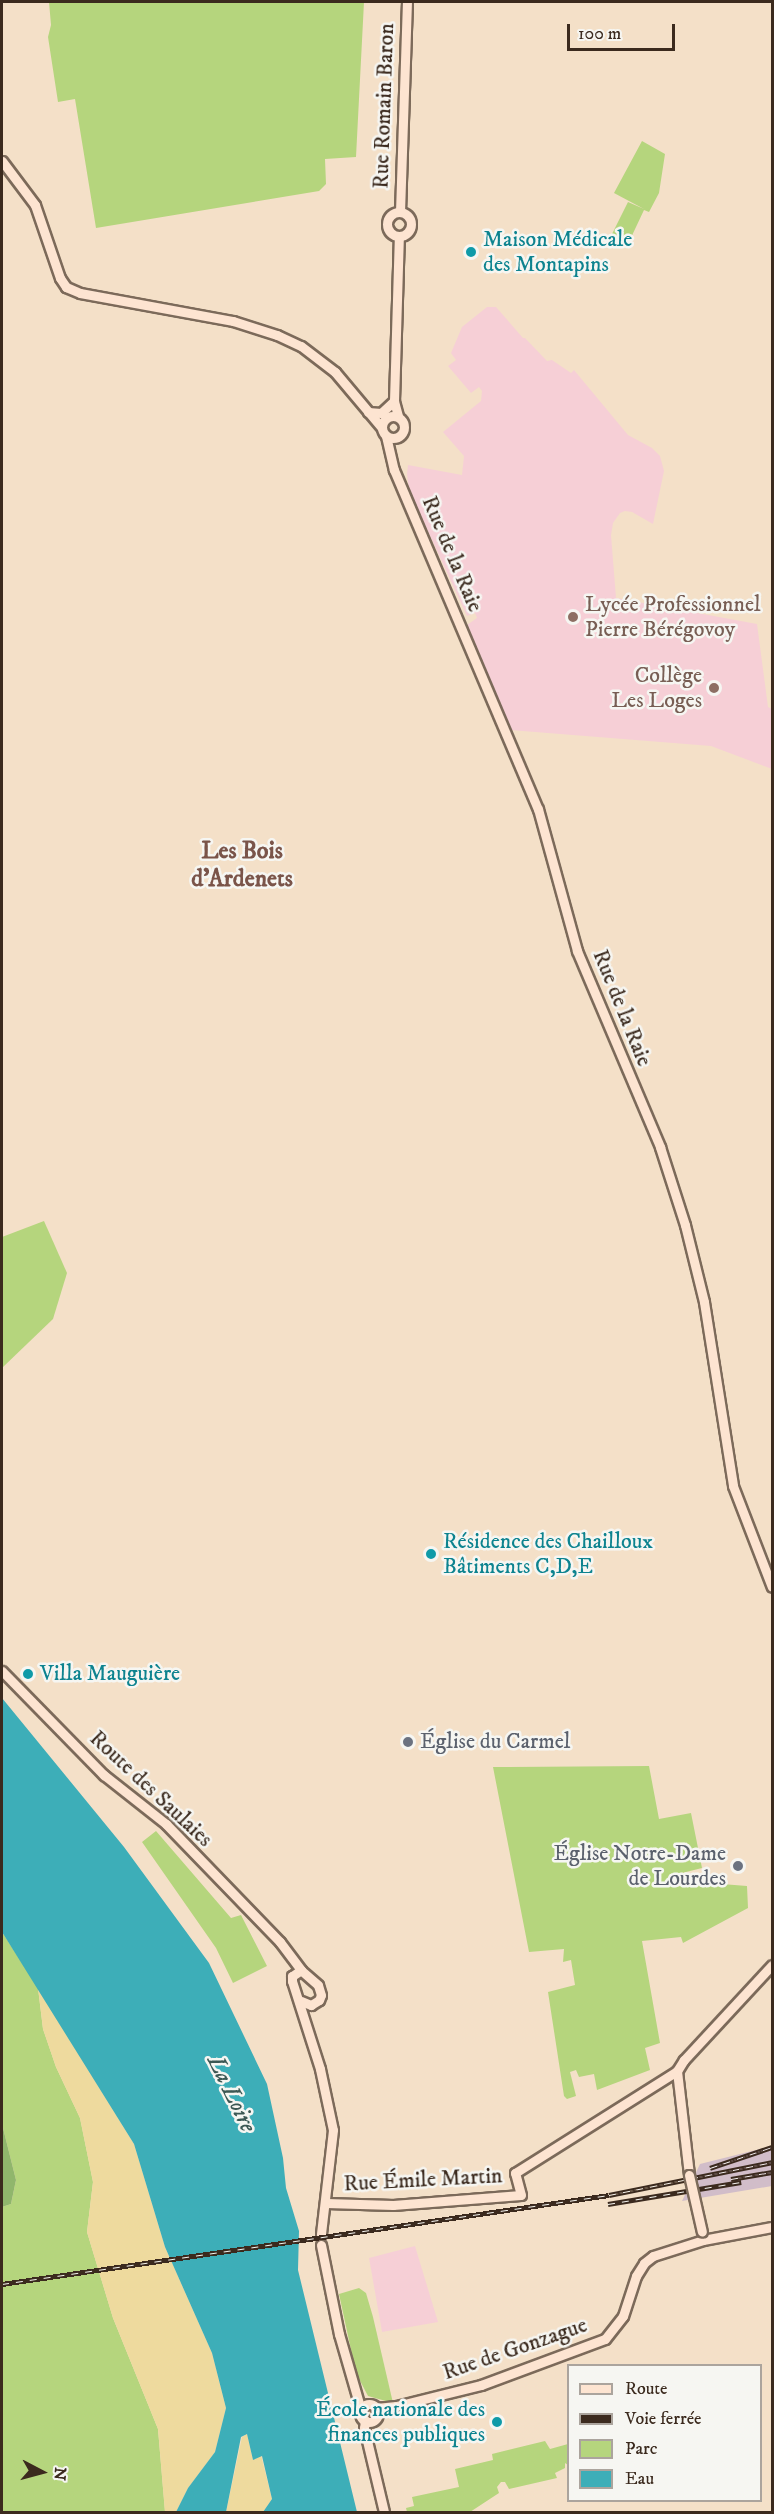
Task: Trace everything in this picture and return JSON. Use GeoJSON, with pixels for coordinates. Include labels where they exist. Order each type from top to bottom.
{"type":"FeatureCollection","features":[{"type":"Feature","properties":{"kind":"street","name":"Rue Romain Baron"},"geometry":{"type":"LineString","coordinates":[[400,212],[406,2]]}},
{"type":"Feature","properties":{"kind":"street"},"geometry":{"type":"LineString","coordinates":[[2,161],[35,205],[60,278],[66,287],[84,293],[233,321],[278,335],[301,346],[335,372],[370,414],[388,423],[405,426],[404,432],[398,437],[391,458]]}},
{"type":"Feature","properties":{"kind":"street"},"geometry":{"type":"LineString","coordinates":[[400,212],[409,217],[411,223],[409,231],[399,236],[392,233],[387,223],[393,214],[400,212]]}},
{"type":"Feature","properties":{"kind":"street"},"geometry":{"type":"LineString","coordinates":[[388,423],[394,401],[399,236]]}},
{"type":"Feature","properties":{"kind":"street"},"geometry":{"type":"LineString","coordinates":[[370,414],[381,413],[394,401]]}},
{"type":"Feature","properties":{"kind":"street"},"geometry":{"type":"LineString","coordinates":[[388,423],[398,437]]}},
{"type":"Feature","properties":{"kind":"street","name":"Rue de la Raie"},"geometry":{"type":"LineString","coordinates":[[388,423],[391,458],[538,809],[577,951],[660,1148],[685,1225],[704,1302],[733,1485],[772,1587]]}},
{"type":"Feature","properties":{"kind":"street","name":"Route des Saulaies"},"geometry":{"type":"LineString","coordinates":[[2,1671],[104,1774],[166,1824],[272,1937],[280,1942],[320,1991],[319,2000],[312,2005]]}},
{"type":"Feature","properties":{"kind":"street","name":"Route des Saulaies"},"geometry":{"type":"LineString","coordinates":[[272,1937],[292,1976],[301,2001],[320,2070],[333,2130],[326,2203],[320,2224],[321,2234]]}},
{"type":"Feature","properties":{"kind":"street"},"geometry":{"type":"LineString","coordinates":[[701,2238],[689,2175],[677,2071],[684,2060],[772,1965]]}},
{"type":"Feature","properties":{"kind":"street"},"geometry":{"type":"LineString","coordinates":[[292,1976],[301,1970]]}},
{"type":"Feature","properties":{"kind":"street"},"geometry":{"type":"LineString","coordinates":[[301,2001],[312,2005],[308,2029]]}},
{"type":"Feature","properties":{"kind":"street","name":"Rue Émile Martin"},"geometry":{"type":"LineString","coordinates":[[326,2203],[393,2205],[521,2195],[515,2173],[677,2071]]}},
{"type":"Feature","properties":{"kind":"street","name":"Rue de Gonzague"},"geometry":{"type":"LineString","coordinates":[[365,2420],[373,2421],[377,2411],[481,2385],[605,2339],[623,2316],[633,2284],[644,2263],[653,2256],[701,2238],[772,2227]]}},
{"type":"Feature","properties":{"kind":"street"},"geometry":{"type":"LineString","coordinates":[[321,2249],[339,2334],[365,2420],[364,2428],[384,2512]]}},
{"type":"Feature","properties":{"kind":"street"},"geometry":{"type":"LineString","coordinates":[[361,2405],[377,2411]]}},
{"type":"Feature","properties":{"kind":"shaded area"},"geometry":{"type":"Polygon","coordinates":[[[487,307],[496,307],[547,361],[552,360],[571,373],[574,370],[628,435],[652,448],[660,456],[664,471],[653,524],[632,512],[625,511],[620,513],[613,523],[611,535],[616,598],[757,624],[768,707],[772,709],[772,769],[711,746],[510,730],[467,625],[477,618],[475,613],[467,616],[409,490],[407,474],[408,465],[462,475],[464,456],[443,432],[481,401],[482,391],[479,387],[471,393],[448,366],[456,360],[451,353],[462,327],[487,307]]]}},
{"type":"Feature","properties":{"kind":"shaded area"},"geometry":{"type":"Polygon","coordinates":[[[772,2146],[772,2186],[682,2201],[700,2164],[772,2146]]]}},
{"type":"Feature","properties":{"kind":"shaded area"},"geometry":{"type":"Polygon","coordinates":[[[415,2246],[438,2322],[382,2332],[369,2258],[415,2246]]]}},
{"type":"Feature","properties":{"kind":"green space"},"geometry":{"type":"Polygon","coordinates":[[[49,2],[364,2],[356,157],[325,159],[326,184],[319,191],[96,228],[75,99],[58,102],[48,37],[51,25],[49,2]]]}},
{"type":"Feature","properties":{"kind":"green space"},"geometry":{"type":"Polygon","coordinates":[[[642,141],[665,154],[659,193],[649,212],[644,210],[628,244],[611,236],[628,202],[644,209],[614,193],[642,141]]]}},
{"type":"Feature","properties":{"kind":"green space"},"geometry":{"type":"Polygon","coordinates":[[[44,1221],[67,1273],[53,1319],[2,1368],[2,1237],[44,1221]]]}},
{"type":"Feature","properties":{"kind":"green space"},"geometry":{"type":"Polygon","coordinates":[[[649,1766],[659,1819],[691,1813],[702,1868],[670,1876],[672,1887],[709,1883],[747,1886],[748,1908],[683,1943],[681,1937],[642,1941],[660,2043],[645,2048],[650,2070],[597,2090],[594,2074],[579,2077],[576,2070],[570,2072],[576,2096],[567,2099],[564,2096],[548,1992],[575,1985],[571,1960],[563,1962],[564,1949],[529,1952],[493,1767],[649,1766]]]}},
{"type":"Feature","properties":{"kind":"green space"},"geometry":{"type":"Polygon","coordinates":[[[156,1831],[231,1918],[241,1915],[267,1966],[233,1983],[216,1948],[142,1842],[156,1831]]]}},
{"type":"Feature","properties":{"kind":"green space"},"geometry":{"type":"Polygon","coordinates":[[[2,1932],[38,1988],[43,2029],[56,2067],[80,2118],[93,2182],[87,2232],[113,2318],[158,2429],[165,2512],[2,2512],[2,2207],[11,2204],[16,2180],[2,2124],[2,1932]]]}},
{"type":"Feature","properties":{"kind":"green space"},"geometry":{"type":"Polygon","coordinates":[[[2,2124],[16,2180],[11,2204],[2,2207],[2,2124]]]}},
{"type":"Feature","properties":{"kind":"green space"},"geometry":{"type":"Polygon","coordinates":[[[359,2288],[366,2293],[393,2403],[368,2396],[356,2373],[339,2294],[359,2288]]]}},
{"type":"Feature","properties":{"kind":"green space"},"geometry":{"type":"Polygon","coordinates":[[[545,2441],[550,2449],[567,2444],[567,2464],[565,2463],[565,2468],[555,2473],[557,2478],[509,2489],[505,2482],[501,2482],[497,2487],[499,2493],[470,2512],[407,2512],[406,2508],[414,2506],[412,2497],[459,2487],[455,2469],[493,2460],[492,2454],[545,2441]]]}},
{"type":"Feature","properties":{"kind":"sand"},"geometry":{"type":"Polygon","coordinates":[[[38,1988],[134,2144],[165,2247],[212,2353],[226,2408],[215,2452],[188,2488],[176,2512],[165,2512],[158,2429],[113,2318],[87,2232],[93,2182],[80,2118],[56,2067],[43,2029],[38,1988]]]}},
{"type":"Feature","properties":{"kind":"sand"},"geometry":{"type":"Polygon","coordinates":[[[247,2434],[253,2460],[261,2455],[272,2499],[263,2512],[226,2512],[242,2437],[247,2434]]]}},
{"type":"Feature","properties":{"kind":"water","name":"La Loire"},"geometry":{"type":"Polygon","coordinates":[[[2,1698],[124,1847],[209,1963],[267,2084],[283,2158],[286,2188],[299,2231],[298,2270],[357,2512],[263,2512],[272,2499],[262,2456],[253,2460],[247,2434],[241,2437],[226,2512],[176,2512],[188,2488],[215,2452],[226,2408],[212,2353],[165,2247],[134,2144],[2,1932],[2,1698]]]}},
{"type":"Feature","properties":{"kind":"railway"},"geometry":{"type":"LineString","coordinates":[[710,2168],[772,2147]]}},
{"type":"Feature","properties":{"kind":"railway"},"geometry":{"type":"LineString","coordinates":[[2,2284],[609,2195],[772,2162]]}},
{"type":"Feature","properties":{"kind":"railway"},"geometry":{"type":"LineString","coordinates":[[731,2179],[772,2172]]}},
{"type":"Feature","properties":{"kind":"railway"},"geometry":{"type":"LineString","coordinates":[[608,2204],[741,2182]]}},
{"type":"Feature","properties":{"kind":"place","name":"Maison Médicale des Montapins"},"geometry":{"type":"Point","coordinates":[471,252]}},
{"type":"Feature","properties":{"kind":"place","name":"Lycée Professionnel Pierre Bérégovoy"},"geometry":{"type":"Point","coordinates":[573,617]}},
{"type":"Feature","properties":{"kind":"place","name":"Collège Les Loges"},"geometry":{"type":"Point","coordinates":[714,688]}},
{"type":"Feature","properties":{"kind":"place","name":"Résidence des Chailloux Bâtiments C,D,E"},"geometry":{"type":"Point","coordinates":[431,1554]}},
{"type":"Feature","properties":{"kind":"place","name":"Villa Mauguière"},"geometry":{"type":"Point","coordinates":[28,1674]}},
{"type":"Feature","properties":{"kind":"place","name":"Église du Carmel"},"geometry":{"type":"Point","coordinates":[408,1742]}},
{"type":"Feature","properties":{"kind":"place","name":"Église Notre-Dame de Lourdes"},"geometry":{"type":"Point","coordinates":[738,1866]}},
{"type":"Feature","properties":{"kind":"place","name":"École nationale des finances publiques"},"geometry":{"type":"Point","coordinates":[497,2422]}},
{"type":"Feature","properties":{"kind":"district","name":"Les Bois d'Ardenets"},"geometry":{"type":"Point","coordinates":[242,866]}}]}
